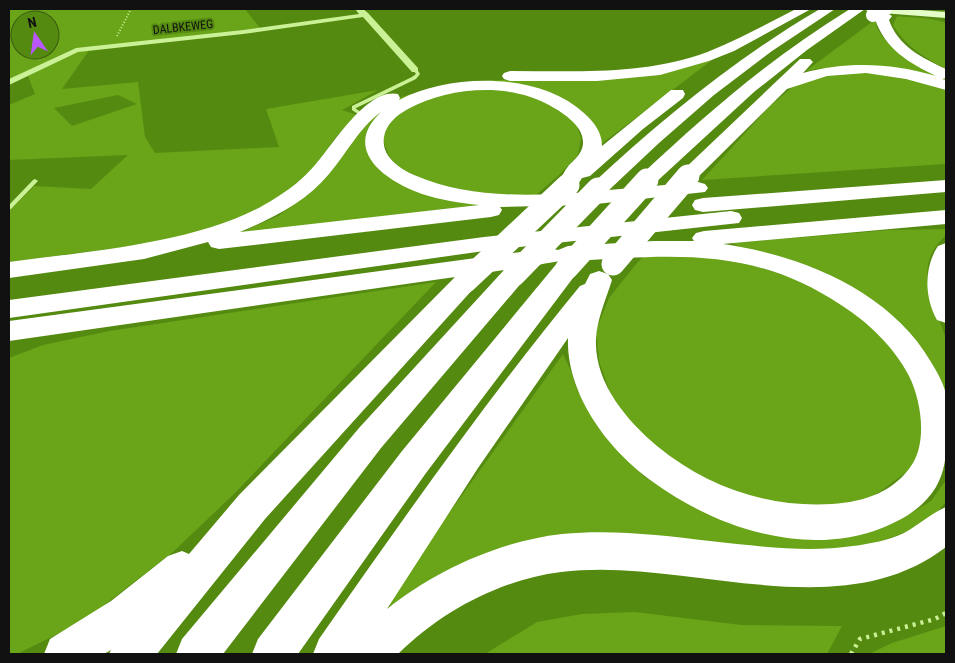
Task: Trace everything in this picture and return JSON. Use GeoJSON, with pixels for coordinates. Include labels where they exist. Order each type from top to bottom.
{"type":"FeatureCollection","features":[{"type":"Feature","properties":{"kind":"highway"},"geometry":{"type":"LineString","coordinates":[[127,253],[201,238],[244,222],[276,207],[302,189],[322,170],[363,115],[394,97],[416,88],[441,82],[492,76],[597,76],[660,70],[716,53],[803,10]]}},
{"type":"Feature","properties":{"kind":"highway"},"geometry":{"type":"LineString","coordinates":[[196,654],[370,438],[514,276],[608,192],[657,134],[708,91],[760,52],[827,10]]}},
{"type":"Feature","properties":{"kind":"highway"},"geometry":{"type":"LineString","coordinates":[[273,654],[431,440],[567,261],[718,112],[753,82],[804,44],[855,11]]}},
{"type":"Feature","properties":{"kind":"highway"},"geometry":{"type":"LineString","coordinates":[[334,654],[466,457],[560,328],[688,176],[775,90],[806,62],[880,11],[884,28],[894,42],[911,56],[946,76]]}},
{"type":"Feature","properties":{"kind":"highway"},"geometry":{"type":"LineString","coordinates":[[130,654],[252,507],[465,282],[568,185],[652,113],[713,67],[783,20]]}},
{"type":"Feature","properties":{"kind":"highway"},"geometry":{"type":"LineString","coordinates":[[775,90],[807,75],[823,71],[854,68],[908,74],[946,85]]}},
{"type":"Feature","properties":{"kind":"highway"},"geometry":{"type":"LineString","coordinates":[[568,185],[574,172],[593,146],[591,135],[579,116],[548,97],[530,92],[496,87],[456,88],[419,96],[390,112],[376,129],[374,140],[379,157],[392,172],[420,186],[442,193],[507,201],[608,192],[946,171]]}},
{"type":"Feature","properties":{"kind":"highway"},"geometry":{"type":"LineString","coordinates":[[9,291],[504,224],[689,206],[946,186]]}},
{"type":"Feature","properties":{"kind":"highway"},"geometry":{"type":"LineString","coordinates":[[9,270],[127,253],[608,192]]}},
{"type":"Feature","properties":{"kind":"highway"},"geometry":{"type":"LineString","coordinates":[[9,310],[493,242],[675,223],[946,202]]}},
{"type":"Feature","properties":{"kind":"highway"},"geometry":{"type":"LineString","coordinates":[[567,261],[755,233],[946,217]]}},
{"type":"Feature","properties":{"kind":"highway"},"geometry":{"type":"LineString","coordinates":[[9,331],[380,278],[567,261],[660,249],[705,250],[738,254],[766,259],[819,280],[844,294],[889,329],[908,350],[924,374],[934,400],[937,425],[935,449],[923,476],[899,503],[862,518],[818,522],[779,521],[735,507],[694,489],[659,468],[632,445],[609,419],[594,390],[584,364],[582,341],[586,320],[606,272]]}},
{"type":"Feature","properties":{"kind":"highway"},"geometry":{"type":"LineString","coordinates":[[946,251],[940,268],[939,285],[946,313]]}},
{"type":"Feature","properties":{"kind":"highway"},"geometry":{"type":"LineString","coordinates":[[9,349],[38,338],[130,315]]}},
{"type":"Feature","properties":{"kind":"highway"},"geometry":{"type":"LineString","coordinates":[[65,654],[97,636],[155,594],[252,507]]}},
{"type":"Feature","properties":{"kind":"highway"},"geometry":{"type":"LineString","coordinates":[[368,654],[385,636],[424,606],[460,585],[506,565],[560,553],[602,551],[678,556],[758,566],[814,568],[863,565],[904,552],[932,538],[946,525]]}},
{"type":"Feature","properties":{"kind":"street"},"geometry":{"type":"LineString","coordinates":[[880,11],[946,15]]}},
{"type":"Feature","properties":{"kind":"street","name":"DALBKEWEG"},"geometry":{"type":"LineString","coordinates":[[9,82],[76,50],[243,32],[362,12]]}},
{"type":"Feature","properties":{"kind":"street"},"geometry":{"type":"LineString","coordinates":[[362,12],[415,70]]}},
{"type":"Feature","properties":{"kind":"lane"},"geometry":{"type":"LineString","coordinates":[[363,115],[354,110],[354,107],[414,78],[418,74],[415,70]]}},
{"type":"Feature","properties":{"kind":"lane"},"geometry":{"type":"LineString","coordinates":[[9,208],[35,181]]}},
{"type":"Feature","properties":{"kind":"path"},"geometry":{"type":"LineString","coordinates":[[112,46],[131,9]]}},
{"type":"Feature","properties":{"kind":"path"},"geometry":{"type":"LineString","coordinates":[[851,654],[860,639],[935,619],[946,613]]}},
{"type":"Feature","properties":{"kind":"green space"},"geometry":{"type":"Polygon","coordinates":[[[9,9],[245,9],[260,28],[71,50],[60,55],[60,10],[10,10],[10,60],[50,60],[9,80],[9,9]]]}},
{"type":"Feature","properties":{"kind":"green space"},"geometry":{"type":"Polygon","coordinates":[[[897,16],[946,23],[946,69],[923,56],[903,39],[893,25],[897,16]]]}},
{"type":"Feature","properties":{"kind":"green space"},"geometry":{"type":"Polygon","coordinates":[[[876,19],[883,38],[892,47],[915,63],[946,79],[946,82],[911,73],[877,68],[842,67],[806,71],[876,19]]]}},
{"type":"Feature","properties":{"kind":"green space"},"geometry":{"type":"Polygon","coordinates":[[[90,49],[62,89],[138,82],[145,137],[155,153],[279,147],[266,109],[378,90],[342,110],[357,115],[334,139],[310,175],[282,197],[253,213],[192,235],[124,247],[9,262],[9,211],[34,186],[91,189],[128,155],[9,160],[9,105],[35,94],[28,76],[69,54],[90,49]],[[118,95],[54,108],[72,126],[137,104],[118,95]]]}},
{"type":"Feature","properties":{"kind":"green space"},"geometry":{"type":"Polygon","coordinates":[[[712,60],[600,145],[592,121],[583,112],[553,95],[451,84],[676,70],[712,60]]]}},
{"type":"Feature","properties":{"kind":"green space"},"geometry":{"type":"Polygon","coordinates":[[[875,72],[927,81],[946,88],[946,164],[702,180],[770,106],[795,85],[830,73],[875,72]]]}},
{"type":"Feature","properties":{"kind":"green space"},"geometry":{"type":"Polygon","coordinates":[[[476,90],[499,90],[543,98],[571,116],[576,124],[581,138],[578,155],[536,195],[518,196],[449,189],[422,180],[400,169],[389,156],[383,140],[385,128],[396,115],[432,96],[476,90]]]}},
{"type":"Feature","properties":{"kind":"green space"},"geometry":{"type":"Polygon","coordinates":[[[411,94],[412,96],[375,120],[380,170],[488,204],[237,234],[278,216],[310,193],[334,168],[359,128],[396,99],[411,94]]]}},
{"type":"Feature","properties":{"kind":"green space"},"geometry":{"type":"Polygon","coordinates":[[[946,229],[946,235],[935,247],[929,260],[927,273],[928,286],[947,345],[946,394],[928,361],[909,334],[732,243],[890,230],[946,229]]]}},
{"type":"Feature","properties":{"kind":"green space"},"geometry":{"type":"Polygon","coordinates":[[[644,256],[732,259],[807,282],[871,324],[895,349],[917,382],[923,444],[912,468],[878,493],[853,504],[782,506],[696,479],[637,432],[612,398],[599,361],[596,330],[609,298],[637,263],[644,256]]]}},
{"type":"Feature","properties":{"kind":"green space"},"geometry":{"type":"Polygon","coordinates":[[[436,282],[235,493],[173,552],[82,622],[17,654],[9,654],[9,358],[43,345],[109,331],[436,282]]]}},
{"type":"Feature","properties":{"kind":"green space"},"geometry":{"type":"Polygon","coordinates":[[[563,354],[577,390],[596,421],[644,477],[720,519],[851,535],[898,521],[931,501],[946,480],[946,502],[933,517],[906,532],[874,544],[840,553],[679,543],[397,607],[385,603],[563,354]]]}},
{"type":"Feature","properties":{"kind":"green space"},"geometry":{"type":"Polygon","coordinates":[[[635,612],[741,625],[842,626],[827,654],[485,654],[537,622],[582,614],[635,612]]]}},
{"type":"Feature","properties":{"kind":"green space"},"geometry":{"type":"Polygon","coordinates":[[[946,626],[946,654],[869,654],[892,643],[946,626]]]}}]}
